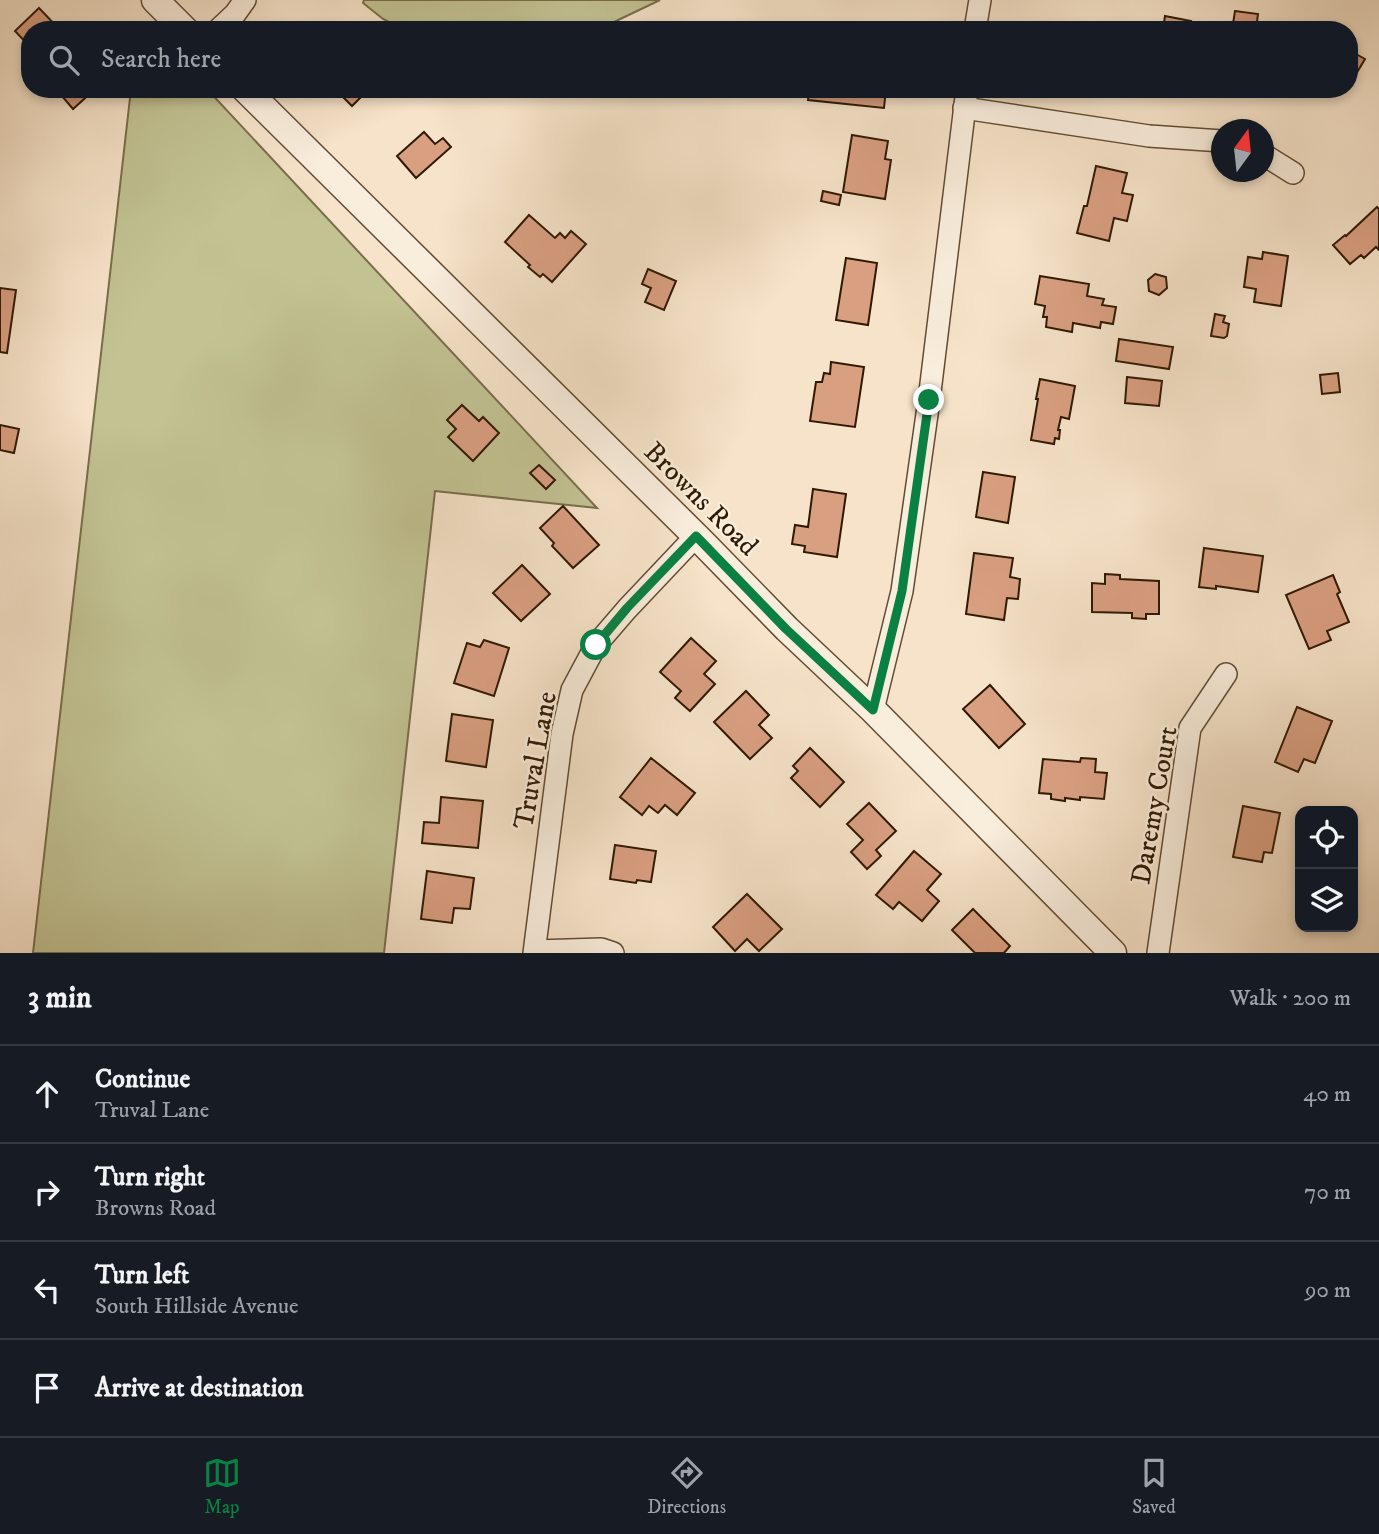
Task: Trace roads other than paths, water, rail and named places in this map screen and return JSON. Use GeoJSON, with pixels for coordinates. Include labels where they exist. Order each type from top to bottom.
{"type":"FeatureCollection","features":[{"type":"Feature","properties":{"kind":"street"},"geometry":{"type":"LineString","coordinates":[[155,0],[176,21]]}},
{"type":"Feature","properties":{"kind":"street"},"geometry":{"type":"LineString","coordinates":[[228,21],[245,0]]}},
{"type":"Feature","properties":{"kind":"street"},"geometry":{"type":"LineString","coordinates":[[976,21],[980,0]]}},
{"type":"Feature","properties":{"kind":"street","name":"Browns Road"},"geometry":{"type":"LineString","coordinates":[[254,98],[696,536],[786,629],[873,710],[1114,953]]}},
{"type":"Feature","properties":{"kind":"street"},"geometry":{"type":"LineString","coordinates":[[873,710],[902,591],[929,400],[966,99],[1149,136],[1211,140]]}},
{"type":"Feature","properties":{"kind":"street"},"geometry":{"type":"LineString","coordinates":[[1274,161],[1293,173]]}},
{"type":"Feature","properties":{"kind":"street","name":"Truval Lane"},"geometry":{"type":"LineString","coordinates":[[535,952],[562,734],[572,690],[596,645],[627,608],[696,536]]}},
{"type":"Feature","properties":{"kind":"street","name":"Daremy Court"},"geometry":{"type":"LineString","coordinates":[[1158,953],[1190,727],[1226,674]]}},
{"type":"Feature","properties":{"kind":"street"},"geometry":{"type":"LineString","coordinates":[[535,952],[601,949],[613,953]]}}]}
